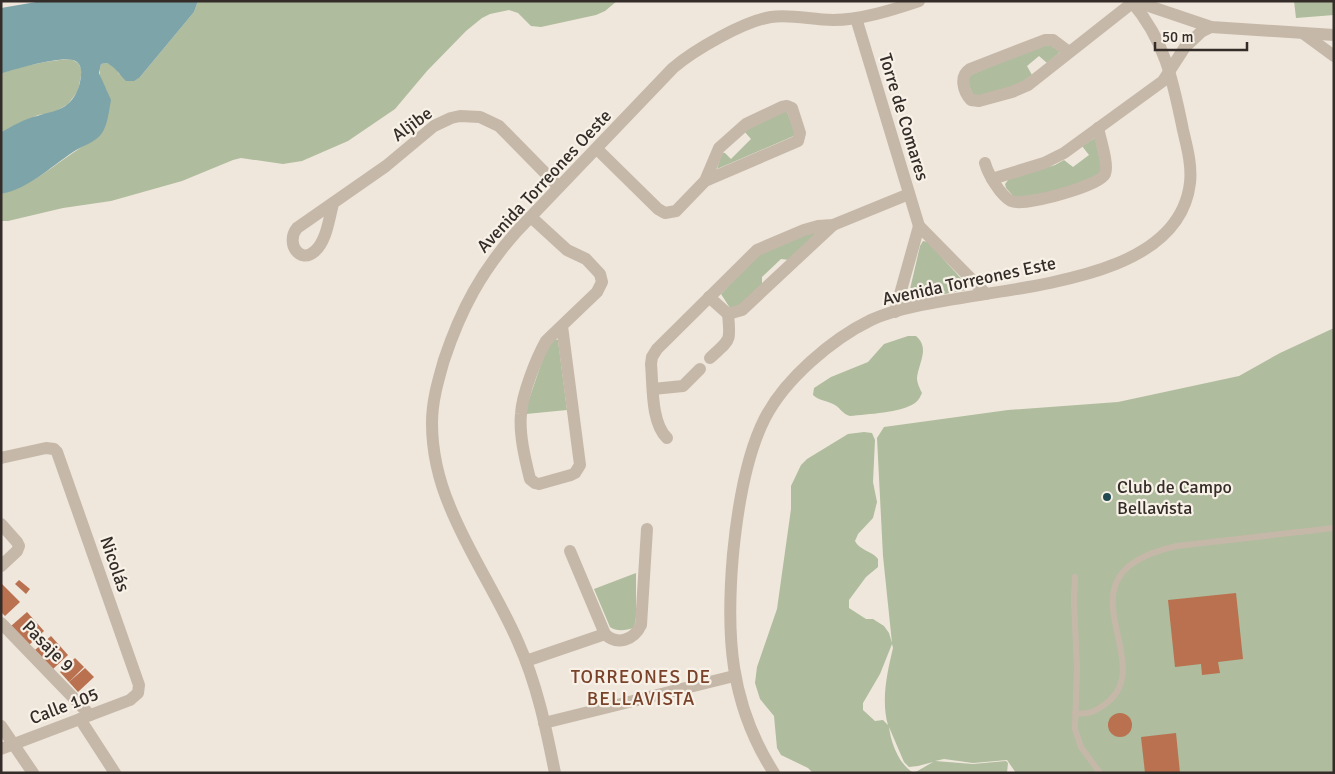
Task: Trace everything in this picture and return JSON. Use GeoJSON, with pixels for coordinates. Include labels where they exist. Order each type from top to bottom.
{"type":"FeatureCollection","features":[{"type":"Feature","properties":{"kind":"street","name":"Avenida Torreones Oeste"},"geometry":{"type":"LineString","coordinates":[[556,773],[536,690],[526,661],[508,620],[449,506],[437,467],[432,424],[436,388],[450,342],[462,312],[475,287],[495,258],[531,217],[673,68],[702,47],[753,22],[774,17],[832,20],[856,18],[919,1]]}},
{"type":"Feature","properties":{"kind":"street"},"geometry":{"type":"LineString","coordinates":[[1132,2],[1211,27],[1334,35]]}},
{"type":"Feature","properties":{"kind":"street"},"geometry":{"type":"LineString","coordinates":[[1069,52],[1053,40],[1045,40],[970,69],[964,74],[963,78],[967,94],[971,100],[979,101],[1020,89],[1055,64],[1132,2]]}},
{"type":"Feature","properties":{"kind":"street"},"geometry":{"type":"LineString","coordinates":[[1132,2],[1154,33],[1170,71]]}},
{"type":"Feature","properties":{"kind":"street","name":"Torre de Comares"},"geometry":{"type":"LineString","coordinates":[[856,18],[919,226],[986,294]]}},
{"type":"Feature","properties":{"kind":"street"},"geometry":{"type":"LineString","coordinates":[[992,179],[1051,160],[1098,128],[1156,86],[1170,71],[1185,47],[1201,32],[1211,27]]}},
{"type":"Feature","properties":{"kind":"street"},"geometry":{"type":"LineString","coordinates":[[1304,34],[1334,56]]}},
{"type":"Feature","properties":{"kind":"street","name":"Avenida Torreones Este"},"geometry":{"type":"LineString","coordinates":[[774,773],[752,730],[734,676],[730,615],[734,542],[743,490],[753,451],[762,426],[780,395],[806,368],[824,351],[872,320],[895,312],[1048,283],[1098,270],[1140,253],[1165,234],[1184,206],[1191,176],[1190,163],[1170,71]]}},
{"type":"Feature","properties":{"kind":"street"},"geometry":{"type":"LineString","coordinates":[[597,149],[658,209],[665,213],[676,210],[705,181],[720,148],[740,128],[782,107],[792,108],[800,133],[798,141],[705,181]]}},
{"type":"Feature","properties":{"kind":"street","name":"Aljibe"},"geometry":{"type":"LineString","coordinates":[[333,204],[386,166],[434,126],[460,116],[480,116],[499,126],[559,187]]}},
{"type":"Feature","properties":{"kind":"street"},"geometry":{"type":"LineString","coordinates":[[985,162],[992,179],[1006,197],[1016,202],[1050,197],[1099,181],[1104,176],[1107,168],[1098,128]]}},
{"type":"Feature","properties":{"kind":"street"},"geometry":{"type":"LineString","coordinates":[[667,438],[658,426],[651,364],[654,353],[709,297],[758,250],[804,230],[818,226],[833,225],[909,194]]}},
{"type":"Feature","properties":{"kind":"street"},"geometry":{"type":"LineString","coordinates":[[531,217],[567,250],[586,259],[597,270],[602,282],[599,289],[550,337],[543,347],[524,395],[521,413],[522,432],[530,476],[532,481],[539,484],[575,473],[580,465],[562,326]]}},
{"type":"Feature","properties":{"kind":"street"},"geometry":{"type":"LineString","coordinates":[[728,314],[738,312],[746,306],[833,225]]}},
{"type":"Feature","properties":{"kind":"street"},"geometry":{"type":"LineString","coordinates":[[895,312],[919,226]]}},
{"type":"Feature","properties":{"kind":"street"},"geometry":{"type":"LineString","coordinates":[[709,297],[728,314],[729,338],[710,358]]}},
{"type":"Feature","properties":{"kind":"street"},"geometry":{"type":"LineString","coordinates":[[654,389],[683,386],[700,369]]}},
{"type":"Feature","properties":{"kind":"street","name":"Nicolás"},"geometry":{"type":"LineString","coordinates":[[1,458],[46,448],[54,449],[59,456],[139,685],[138,693]]}},
{"type":"Feature","properties":{"kind":"street"},"geometry":{"type":"LineString","coordinates":[[1,524],[19,546],[17,551],[1,566]]}},
{"type":"Feature","properties":{"kind":"street"},"geometry":{"type":"LineString","coordinates":[[570,551],[605,634],[613,640],[625,640],[635,635],[640,625],[647,529]]}},
{"type":"Feature","properties":{"kind":"street","name":"Pasaje 9"},"geometry":{"type":"LineString","coordinates":[[1,623],[85,717],[115,773]]}},
{"type":"Feature","properties":{"kind":"street"},"geometry":{"type":"LineString","coordinates":[[526,661],[605,634]]}},
{"type":"Feature","properties":{"kind":"street"},"geometry":{"type":"LineString","coordinates":[[544,723],[734,676]]}},
{"type":"Feature","properties":{"kind":"street","name":"Calle 105"},"geometry":{"type":"LineString","coordinates":[[1,748],[130,700],[138,693]]}},
{"type":"Feature","properties":{"kind":"street"},"geometry":{"type":"LineString","coordinates":[[1,726],[32,773]]}},
{"type":"Feature","properties":{"kind":"lane"},"geometry":{"type":"LineString","coordinates":[[1075,713],[1090,714],[1108,702],[1120,687],[1123,672],[1113,592],[1119,575],[1132,562],[1157,551],[1177,546],[1334,528]]}},
{"type":"Feature","properties":{"kind":"lane"},"geometry":{"type":"LineString","coordinates":[[1075,577],[1077,668],[1075,729],[1081,747],[1100,773]]}},
{"type":"Feature","properties":{"kind":"green space"},"geometry":{"type":"Polygon","coordinates":[[[198,1],[617,1],[605,11],[596,15],[541,27],[531,26],[518,13],[509,10],[490,14],[482,18],[466,31],[427,71],[395,109],[348,141],[302,161],[283,164],[241,158],[182,181],[111,201],[63,208],[1,221],[1,194],[14,190],[37,178],[92,141],[107,91],[101,78],[101,64],[107,63],[114,66],[119,74],[140,77],[194,12],[198,1]]]}},
{"type":"Feature","properties":{"kind":"green space"},"geometry":{"type":"Polygon","coordinates":[[[1294,1],[1334,1],[1334,15],[1296,18],[1294,1]]]}},
{"type":"Feature","properties":{"kind":"green space"},"geometry":{"type":"Polygon","coordinates":[[[1047,43],[1059,51],[1059,53],[1047,63],[1039,56],[1027,66],[1032,75],[1017,86],[974,97],[967,80],[968,76],[1047,43]]]}},
{"type":"Feature","properties":{"kind":"green space"},"geometry":{"type":"Polygon","coordinates":[[[71,59],[78,63],[82,70],[78,91],[68,104],[53,113],[38,115],[1,132],[1,74],[17,68],[71,59]]]}},
{"type":"Feature","properties":{"kind":"green space"},"geometry":{"type":"Polygon","coordinates":[[[786,109],[796,135],[717,169],[722,153],[725,153],[731,159],[751,139],[744,131],[786,109]]]}},
{"type":"Feature","properties":{"kind":"green space"},"geometry":{"type":"Polygon","coordinates":[[[1095,138],[1102,169],[1101,174],[1058,191],[1015,198],[1006,188],[1005,184],[1009,179],[1055,165],[1064,160],[1073,167],[1089,155],[1082,146],[1095,138]]]}},
{"type":"Feature","properties":{"kind":"green space"},"geometry":{"type":"Polygon","coordinates":[[[812,231],[816,233],[789,260],[781,259],[762,277],[762,287],[738,308],[730,308],[721,294],[758,254],[812,231]]]}},
{"type":"Feature","properties":{"kind":"green space"},"geometry":{"type":"Polygon","coordinates":[[[923,241],[928,242],[966,284],[966,290],[913,300],[908,298],[920,246],[923,241]]]}},
{"type":"Feature","properties":{"kind":"green space","name":"Club de Campo Bellavista"},"geometry":{"type":"Polygon","coordinates":[[[1334,328],[1334,773],[1016,773],[1007,760],[973,763],[944,759],[935,761],[973,764],[1006,761],[1008,763],[1007,773],[914,773],[813,773],[808,768],[781,755],[777,748],[774,716],[760,699],[755,683],[757,667],[777,609],[791,509],[791,486],[801,465],[807,459],[848,434],[872,433],[875,440],[873,482],[877,502],[873,518],[858,534],[855,541],[878,559],[878,567],[866,577],[849,600],[849,608],[866,619],[873,619],[884,626],[889,633],[892,643],[883,556],[877,438],[884,427],[1008,410],[1118,402],[1239,376],[1280,353],[1334,328]],[[892,644],[880,674],[863,703],[863,710],[875,721],[883,720],[888,725],[885,697],[893,648],[892,644]],[[889,727],[897,753],[904,765],[914,773],[933,762],[909,767],[904,762],[889,727]]]}},
{"type":"Feature","properties":{"kind":"green space"},"geometry":{"type":"Polygon","coordinates":[[[908,336],[916,336],[923,350],[917,378],[922,393],[915,403],[893,411],[850,416],[835,405],[813,395],[814,388],[831,377],[868,362],[884,344],[908,336]]]}},
{"type":"Feature","properties":{"kind":"green space"},"geometry":{"type":"Polygon","coordinates":[[[555,339],[558,340],[567,410],[526,414],[526,408],[548,344],[555,339]]]}},
{"type":"Feature","properties":{"kind":"green space"},"geometry":{"type":"Polygon","coordinates":[[[636,573],[636,617],[634,628],[613,629],[610,627],[594,589],[636,573]]]}},
{"type":"Feature","properties":{"kind":"water"},"geometry":{"type":"Polygon","coordinates":[[[42,1],[198,1],[194,12],[140,77],[134,81],[126,81],[110,65],[107,63],[101,64],[99,73],[111,100],[106,125],[99,136],[39,177],[21,187],[1,194],[1,132],[28,119],[65,106],[74,97],[80,83],[80,66],[77,62],[67,59],[37,64],[1,74],[1,8],[42,1]]]}},
{"type":"Feature","properties":{"kind":"building"},"geometry":{"type":"Polygon","coordinates":[[[19,580],[30,589],[26,594],[15,584],[19,580]]]}},
{"type":"Feature","properties":{"kind":"building"},"geometry":{"type":"Polygon","coordinates":[[[1,583],[20,602],[5,616],[1,612],[1,583]]]}},
{"type":"Feature","properties":{"kind":"building"},"geometry":{"type":"Polygon","coordinates":[[[1236,593],[1243,659],[1218,662],[1220,673],[1202,675],[1201,664],[1175,667],[1168,600],[1236,593]]]}},
{"type":"Feature","properties":{"kind":"building"},"geometry":{"type":"Polygon","coordinates":[[[27,612],[44,631],[29,645],[11,626],[27,612]]]}},
{"type":"Feature","properties":{"kind":"building"},"geometry":{"type":"Polygon","coordinates":[[[51,636],[68,655],[53,669],[35,650],[51,636]]]}},
{"type":"Feature","properties":{"kind":"building"},"geometry":{"type":"Polygon","coordinates":[[[75,658],[84,667],[69,682],[60,672],[75,658]]]}},
{"type":"Feature","properties":{"kind":"building"},"geometry":{"type":"Polygon","coordinates":[[[85,668],[94,677],[78,692],[69,682],[85,668]]]}},
{"type":"Feature","properties":{"kind":"building"},"geometry":{"type":"Polygon","coordinates":[[[1120,713],[1129,716],[1132,725],[1129,734],[1120,737],[1111,734],[1108,725],[1111,716],[1120,713]]]}},
{"type":"Feature","properties":{"kind":"building"},"geometry":{"type":"Polygon","coordinates":[[[1176,733],[1180,773],[1145,773],[1141,737],[1176,733]]]}},
{"type":"Feature","properties":{"kind":"place","name":"Club de Campo Bellavista"},"geometry":{"type":"Point","coordinates":[1107,497]}},
{"type":"Feature","properties":{"kind":"district","name":"TORREONES DE BELLAVISTA"},"geometry":{"type":"Point","coordinates":[641,687]}}]}
